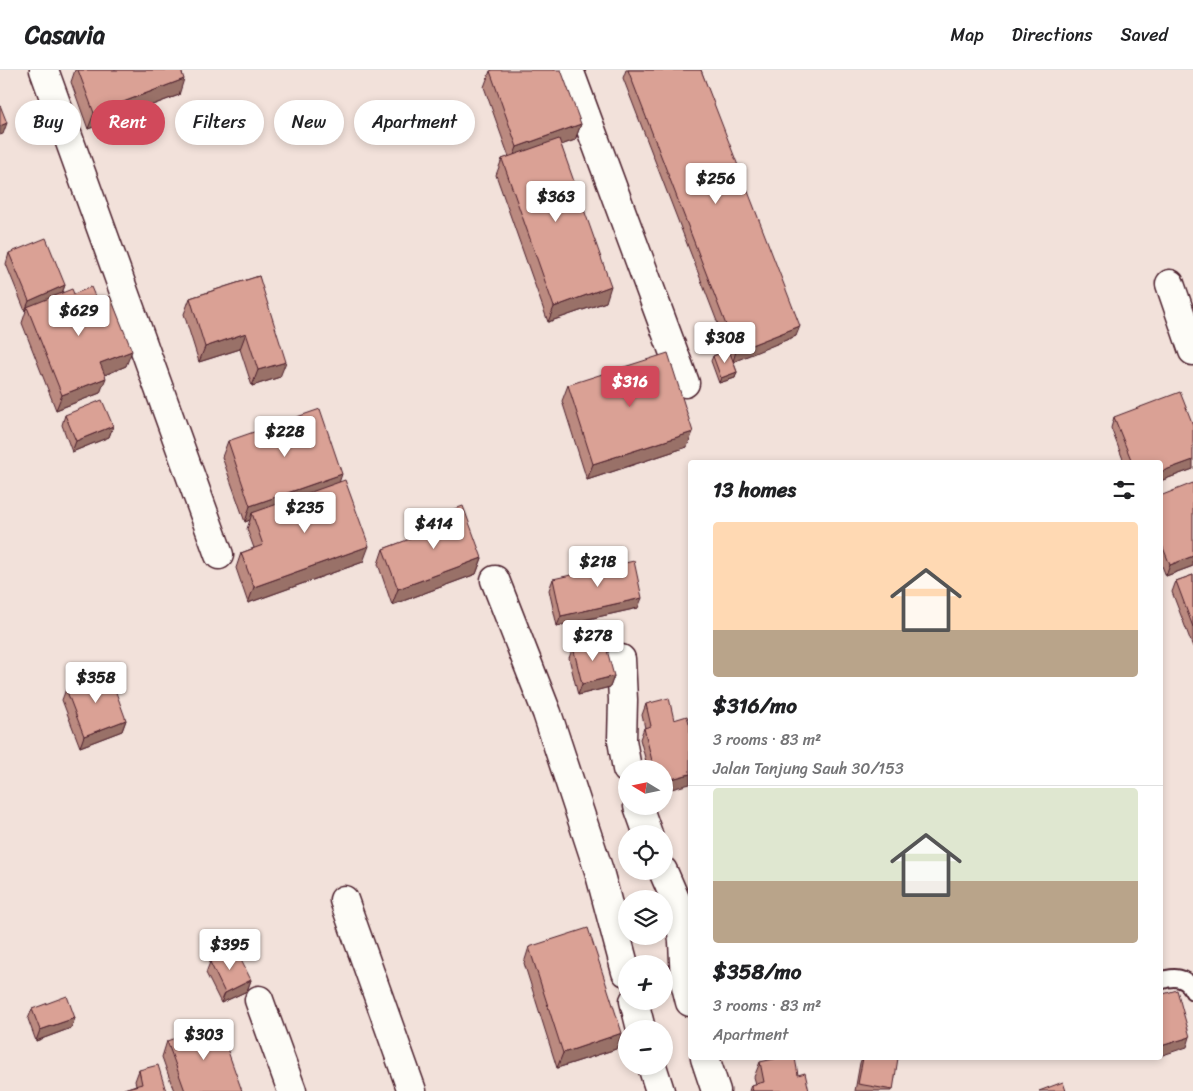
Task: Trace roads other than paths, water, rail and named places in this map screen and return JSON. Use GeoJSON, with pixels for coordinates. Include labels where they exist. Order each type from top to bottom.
{"type":"FeatureCollection","features":[{"type":"Feature","properties":{"kind":"street"},"geometry":{"type":"LineString","coordinates":[[44,70],[219,556]]}},
{"type":"Feature","properties":{"kind":"street"},"geometry":{"type":"LineString","coordinates":[[569,70],[684,383]]}},
{"type":"Feature","properties":{"kind":"street"},"geometry":{"type":"LineString","coordinates":[[1170,284],[1193,351]]}},
{"type":"Feature","properties":{"kind":"street"},"geometry":{"type":"LineString","coordinates":[[495,580],[550,722],[600,871],[622,955]]}},
{"type":"Feature","properties":{"kind":"street"},"geometry":{"type":"LineString","coordinates":[[621,659],[622,740],[626,760]]}},
{"type":"Feature","properties":{"kind":"street"},"geometry":{"type":"LineString","coordinates":[[667,880],[679,908],[685,982],[688,994]]}},
{"type":"Feature","properties":{"kind":"street"},"geometry":{"type":"LineString","coordinates":[[344,900],[412,1091]]}},
{"type":"Feature","properties":{"kind":"street"},"geometry":{"type":"LineString","coordinates":[[259,1000],[292,1091]]}},
{"type":"Feature","properties":{"kind":"street"},"geometry":{"type":"LineString","coordinates":[[706,1060],[716,1091]]}},
{"type":"Feature","properties":{"kind":"street"},"geometry":{"type":"LineString","coordinates":[[655,1075],[660,1091]]}},
{"type":"Feature","properties":{"kind":"lane"},"geometry":{"type":"LineString","coordinates":[[1163,980],[1171,977],[1183,979],[1190,984],[1193,991]]}}]}
